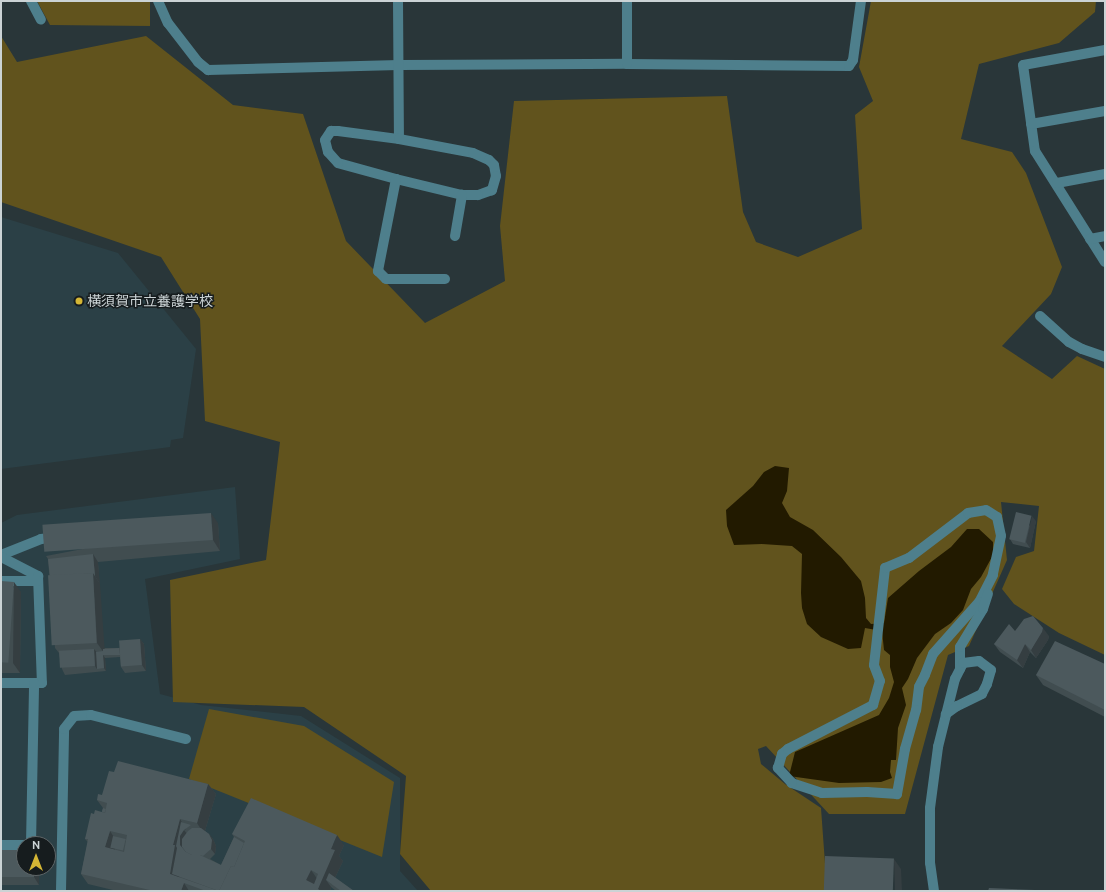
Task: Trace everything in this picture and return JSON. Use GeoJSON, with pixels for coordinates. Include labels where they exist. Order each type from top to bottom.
{"type":"FeatureCollection","features":[{"type":"Feature","properties":{"kind":"street"},"geometry":{"type":"LineString","coordinates":[[31,1],[41,20]]}},
{"type":"Feature","properties":{"kind":"street"},"geometry":{"type":"LineString","coordinates":[[158,1],[168,23],[198,62],[208,70],[399,64],[849,66],[853,60],[861,1]]}},
{"type":"Feature","properties":{"kind":"street"},"geometry":{"type":"LineString","coordinates":[[398,1],[399,139]]}},
{"type":"Feature","properties":{"kind":"street"},"geometry":{"type":"LineString","coordinates":[[627,1],[627,64]]}},
{"type":"Feature","properties":{"kind":"street"},"geometry":{"type":"LineString","coordinates":[[1105,50],[1023,64],[1035,151],[1057,183],[1105,262]]}},
{"type":"Feature","properties":{"kind":"street"},"geometry":{"type":"LineString","coordinates":[[1031,124],[1105,111]]}},
{"type":"Feature","properties":{"kind":"street"},"geometry":{"type":"LineString","coordinates":[[331,131],[338,131],[399,139],[473,154],[489,160],[494,165],[496,176],[492,190],[478,195],[462,195],[396,179],[338,163],[328,152],[325,140],[331,131]]}},
{"type":"Feature","properties":{"kind":"street"},"geometry":{"type":"LineString","coordinates":[[1057,183],[1105,174]]}},
{"type":"Feature","properties":{"kind":"street"},"geometry":{"type":"LineString","coordinates":[[396,179],[378,271],[386,279],[445,279]]}},
{"type":"Feature","properties":{"kind":"street"},"geometry":{"type":"LineString","coordinates":[[455,236],[462,195]]}},
{"type":"Feature","properties":{"kind":"street"},"geometry":{"type":"LineString","coordinates":[[1090,239],[1105,236]]}},
{"type":"Feature","properties":{"kind":"street"},"geometry":{"type":"LineString","coordinates":[[1040,316],[1068,342],[1082,349],[1105,357]]}},
{"type":"Feature","properties":{"kind":"street"},"geometry":{"type":"LineString","coordinates":[[960,669],[960,647],[983,609],[994,575],[1002,536],[997,517],[986,510],[968,513],[909,558],[885,568],[874,665],[880,681],[873,705],[788,749],[782,754],[778,768],[792,783],[822,792],[898,794],[906,749],[916,710],[919,686],[933,654],[979,602],[994,575]]}},
{"type":"Feature","properties":{"kind":"street"},"geometry":{"type":"LineString","coordinates":[[1,556],[41,539],[64,536]]}},
{"type":"Feature","properties":{"kind":"street"},"geometry":{"type":"LineString","coordinates":[[1,556],[38,576],[42,683],[1,683]]}},
{"type":"Feature","properties":{"kind":"street"},"geometry":{"type":"LineString","coordinates":[[1,581],[38,581]]}},
{"type":"Feature","properties":{"kind":"street"},"geometry":{"type":"LineString","coordinates":[[934,891],[930,863],[930,808],[938,747],[946,714],[955,679],[963,663],[979,661],[991,670],[982,694],[957,706],[946,714]]}},
{"type":"Feature","properties":{"kind":"street"},"geometry":{"type":"LineString","coordinates":[[30,836],[34,683]]}},
{"type":"Feature","properties":{"kind":"street"},"geometry":{"type":"LineString","coordinates":[[61,891],[64,729],[74,716],[91,715],[186,739]]}},
{"type":"Feature","properties":{"kind":"street"},"geometry":{"type":"LineString","coordinates":[[1,845],[16,845]]}},
{"type":"Feature","properties":{"kind":"shaded area"},"geometry":{"type":"Polygon","coordinates":[[[37,1],[150,1],[150,26],[50,25],[37,1]]]}},
{"type":"Feature","properties":{"kind":"shaded area"},"geometry":{"type":"Polygon","coordinates":[[[871,1],[1096,1],[1095,12],[1059,43],[979,64],[961,139],[1012,152],[1026,173],[1062,267],[1051,294],[1002,346],[1052,379],[1077,356],[1105,369],[1105,655],[1059,633],[1014,604],[1002,589],[1016,557],[1034,551],[1039,506],[1001,502],[1007,560],[969,646],[948,655],[905,814],[829,814],[766,746],[758,749],[761,764],[785,784],[821,808],[827,891],[431,891],[400,854],[406,776],[304,707],[173,702],[170,580],[266,560],[280,442],[205,421],[200,319],[161,257],[1,202],[1,36],[17,62],[146,36],[233,105],[303,114],[346,241],[425,323],[505,281],[500,226],[514,101],[727,96],[743,212],[756,242],[798,257],[862,229],[855,115],[873,101],[859,67],[871,1]]]}},
{"type":"Feature","properties":{"kind":"shaded area","name":"横須賀市立養護学校"},"geometry":{"type":"Polygon","coordinates":[[[1,217],[118,253],[196,349],[183,438],[171,440],[170,447],[1,469],[1,217]]]}},
{"type":"Feature","properties":{"kind":"shaded area"},"geometry":{"type":"Polygon","coordinates":[[[775,466],[789,468],[787,491],[782,503],[790,517],[813,530],[841,557],[861,581],[865,598],[866,618],[871,624],[884,623],[888,598],[919,571],[951,547],[967,529],[979,529],[993,542],[993,555],[981,577],[971,589],[963,610],[951,623],[935,634],[917,658],[908,679],[902,688],[906,705],[898,728],[896,760],[891,760],[890,772],[892,778],[881,782],[839,783],[789,776],[795,752],[879,715],[889,698],[894,682],[890,667],[890,655],[884,650],[882,631],[865,628],[861,648],[848,649],[821,637],[807,624],[802,608],[802,554],[792,546],[762,544],[734,545],[727,526],[726,510],[753,486],[764,472],[775,466]]]}},
{"type":"Feature","properties":{"kind":"shaded area"},"geometry":{"type":"Polygon","coordinates":[[[235,487],[240,559],[145,579],[160,694],[201,705],[301,716],[400,778],[400,871],[418,891],[1,891],[1,523],[17,515],[235,487]]]}},
{"type":"Feature","properties":{"kind":"shaded area"},"geometry":{"type":"Polygon","coordinates":[[[209,709],[304,726],[394,782],[382,857],[189,779],[209,709]]]}},
{"type":"Feature","properties":{"kind":"building"},"geometry":{"type":"Polygon","coordinates":[[[1016,512],[1032,516],[1025,543],[1009,539],[1016,512]]]}},
{"type":"Feature","properties":{"kind":"building"},"geometry":{"type":"Polygon","coordinates":[[[211,513],[213,540],[44,552],[42,525],[211,513]]]}},
{"type":"Feature","properties":{"kind":"building"},"geometry":{"type":"Polygon","coordinates":[[[93,554],[95,576],[93,573],[50,577],[48,559],[93,554]]]}},
{"type":"Feature","properties":{"kind":"building"},"geometry":{"type":"Polygon","coordinates":[[[93,573],[97,643],[52,645],[48,575],[93,573]]]}},
{"type":"Feature","properties":{"kind":"building"},"geometry":{"type":"Polygon","coordinates":[[[1,581],[14,582],[8,663],[1,662],[1,581]]]}},
{"type":"Feature","properties":{"kind":"building"},"geometry":{"type":"Polygon","coordinates":[[[1033,616],[1043,628],[1031,650],[1025,644],[1017,660],[994,644],[1009,624],[1015,631],[1024,619],[1033,616]]]}},
{"type":"Feature","properties":{"kind":"building"},"geometry":{"type":"Polygon","coordinates":[[[140,639],[142,665],[121,666],[119,640],[140,639]]]}},
{"type":"Feature","properties":{"kind":"building"},"geometry":{"type":"Polygon","coordinates":[[[1055,641],[1105,664],[1105,710],[1036,675],[1055,641]]]}},
{"type":"Feature","properties":{"kind":"building"},"geometry":{"type":"Polygon","coordinates":[[[119,648],[120,655],[103,655],[104,668],[97,669],[96,652],[103,651],[103,649],[119,648]]]}},
{"type":"Feature","properties":{"kind":"building"},"geometry":{"type":"Polygon","coordinates":[[[94,649],[95,666],[60,668],[59,651],[94,649]]]}},
{"type":"Feature","properties":{"kind":"building"},"geometry":{"type":"Polygon","coordinates":[[[118,761],[208,784],[197,823],[180,819],[173,845],[175,845],[170,874],[219,891],[206,891],[184,883],[181,891],[154,891],[81,874],[88,839],[85,839],[91,813],[94,814],[95,810],[105,813],[107,803],[97,800],[98,794],[102,795],[109,771],[114,772],[118,761]],[[110,831],[105,847],[124,852],[127,835],[110,831]]]}},
{"type":"Feature","properties":{"kind":"building"},"geometry":{"type":"Polygon","coordinates":[[[251,798],[337,835],[331,849],[335,850],[318,889],[321,891],[219,891],[231,866],[234,867],[245,841],[232,834],[251,798]],[[311,870],[306,880],[314,884],[318,874],[311,870]]]}},
{"type":"Feature","properties":{"kind":"building"},"geometry":{"type":"Polygon","coordinates":[[[103,808],[106,809],[105,813],[102,812],[103,808]]]}},
{"type":"Feature","properties":{"kind":"building"},"geometry":{"type":"Polygon","coordinates":[[[181,822],[191,825],[184,830],[180,836],[180,845],[186,852],[192,855],[200,855],[221,865],[234,837],[244,843],[234,867],[231,866],[219,891],[172,874],[181,822]]]}},
{"type":"Feature","properties":{"kind":"building"},"geometry":{"type":"Polygon","coordinates":[[[192,828],[201,828],[209,834],[212,840],[211,849],[203,856],[192,855],[186,852],[182,847],[182,839],[192,828]]]}},
{"type":"Feature","properties":{"kind":"building"},"geometry":{"type":"Polygon","coordinates":[[[113,836],[126,839],[123,851],[110,848],[113,836]]]}},
{"type":"Feature","properties":{"kind":"building"},"geometry":{"type":"Polygon","coordinates":[[[1,850],[16,850],[16,876],[34,876],[34,877],[1,877],[1,850]]]}},
{"type":"Feature","properties":{"kind":"building"},"geometry":{"type":"Polygon","coordinates":[[[825,856],[894,858],[893,891],[824,891],[825,856]]]}},
{"type":"Feature","properties":{"kind":"building"},"geometry":{"type":"Polygon","coordinates":[[[329,873],[354,891],[341,891],[326,880],[329,873]]]}},
{"type":"Feature","properties":{"kind":"building"},"geometry":{"type":"Polygon","coordinates":[[[989,888],[1035,890],[1035,891],[988,891],[989,888]]]}},
{"type":"Feature","properties":{"kind":"place","name":"横須賀市立養護学校"},"geometry":{"type":"Point","coordinates":[79,301]}}]}
